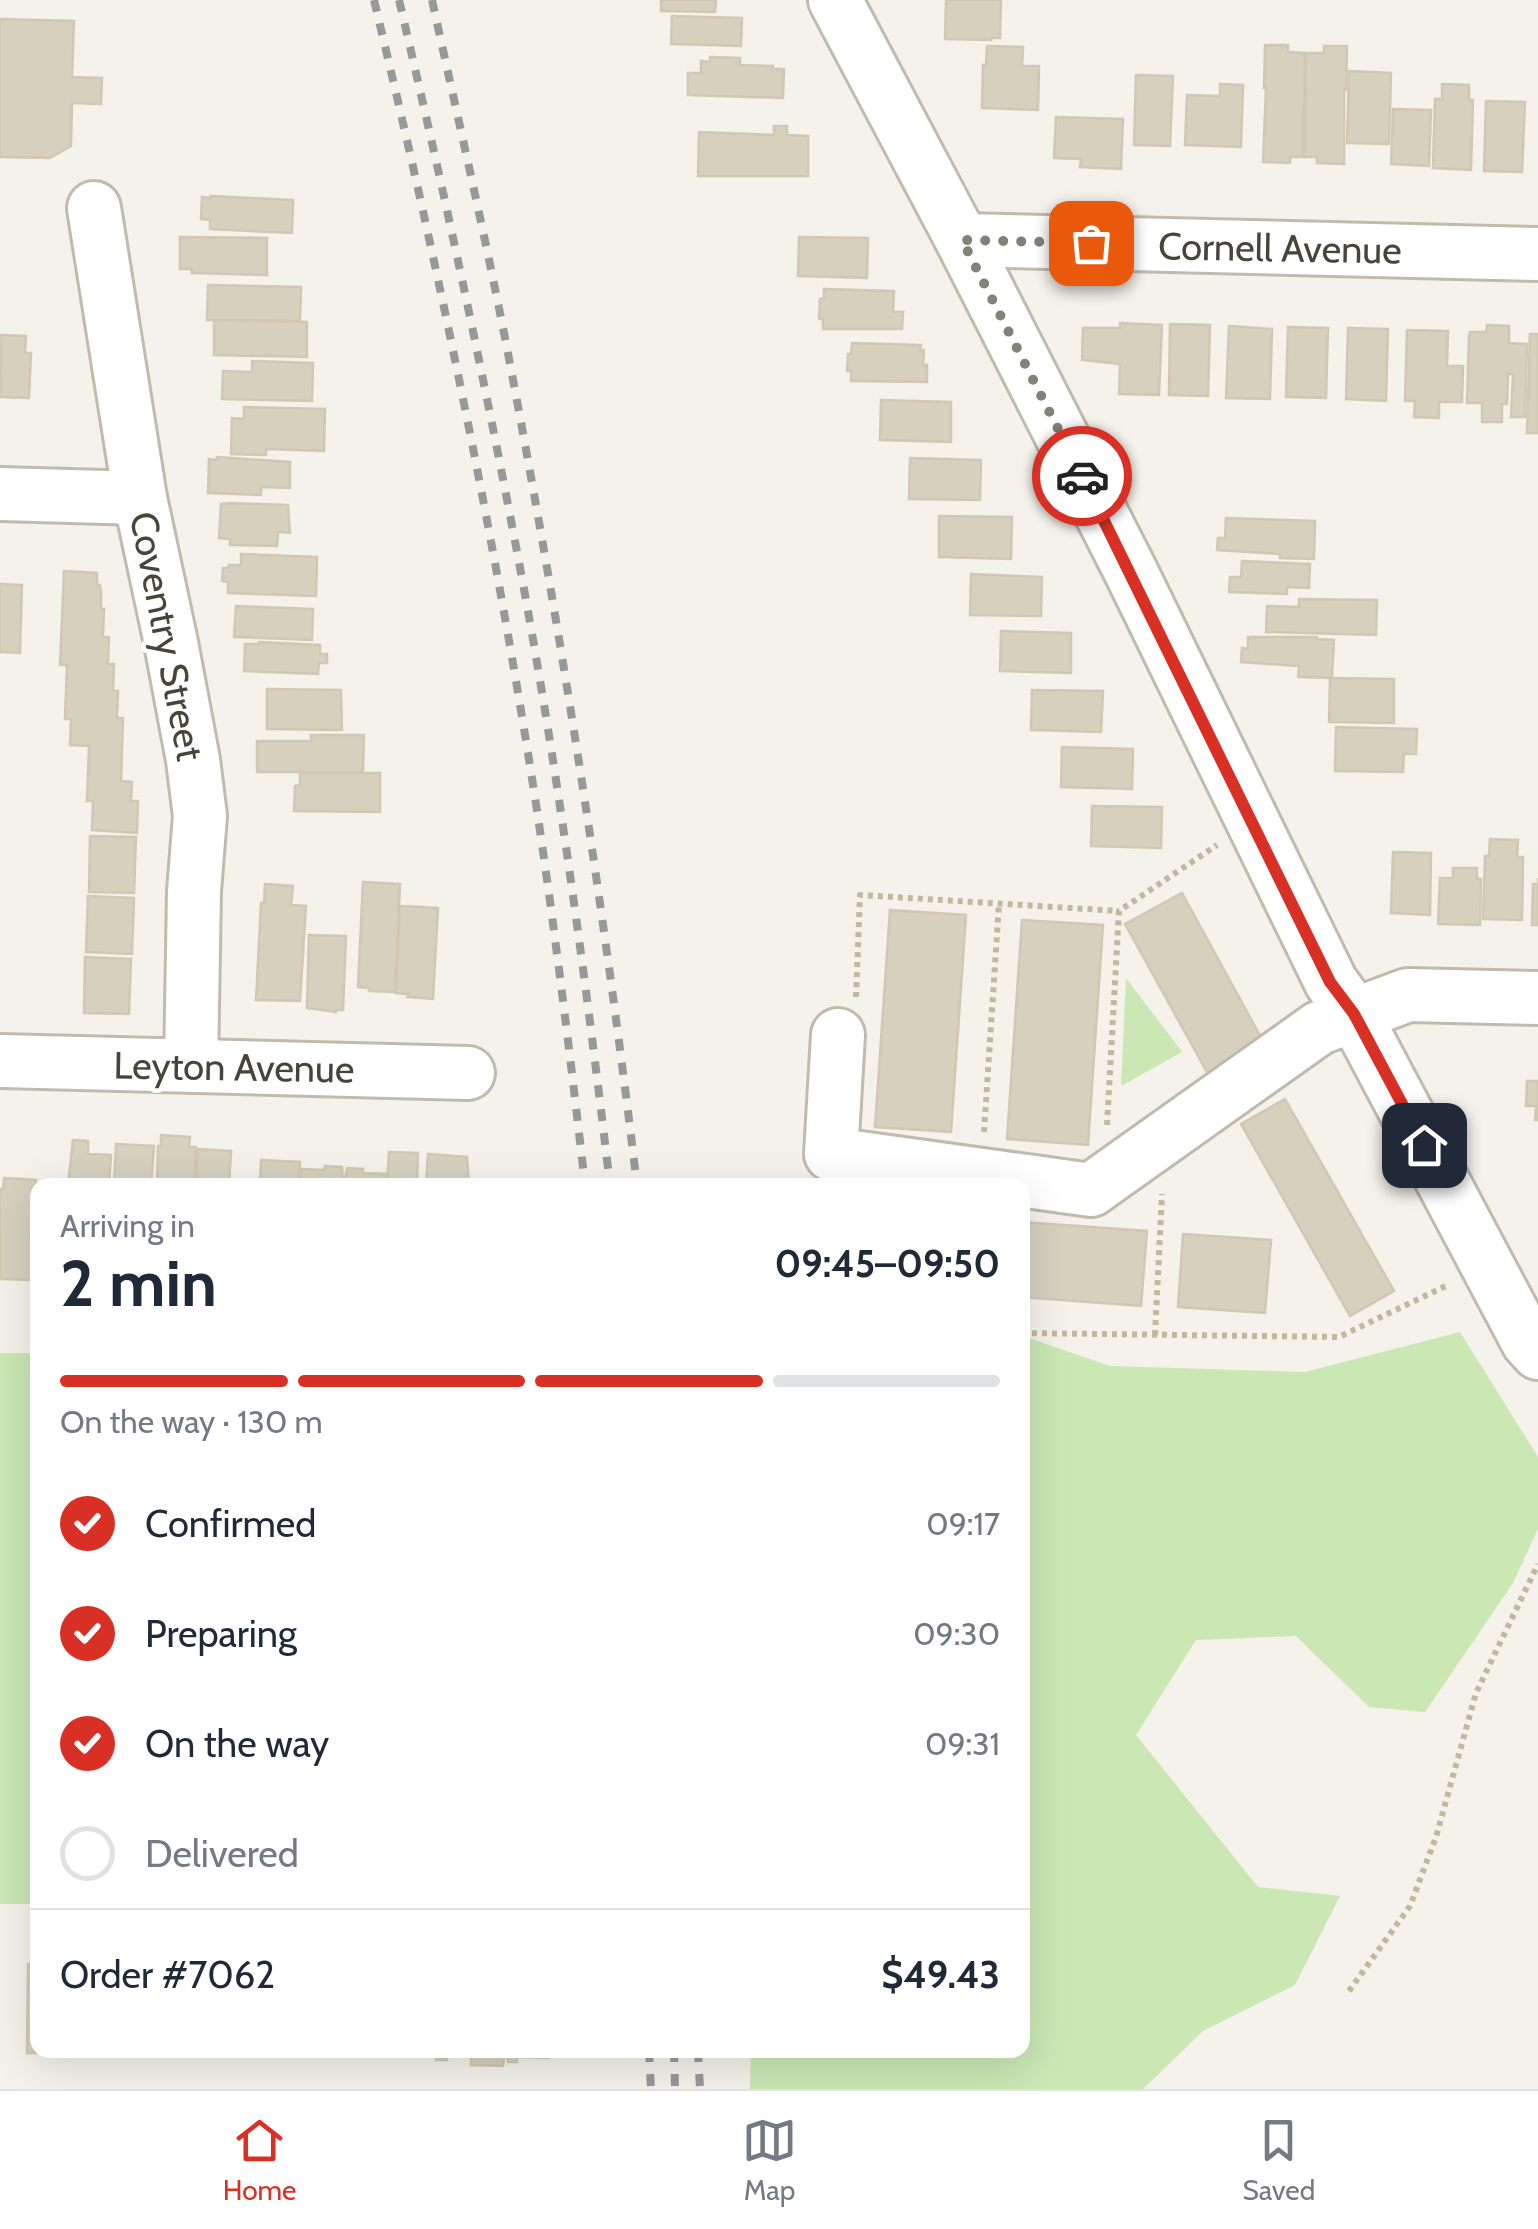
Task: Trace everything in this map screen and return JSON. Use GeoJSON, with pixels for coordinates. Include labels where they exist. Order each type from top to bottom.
{"type":"FeatureCollection","features":[{"type":"Feature","properties":{"kind":"street"},"geometry":{"type":"LineString","coordinates":[[836,0],[1131,572],[1330,982],[1354,1014],[1528,1342],[1538,1353]]}},
{"type":"Feature","properties":{"kind":"street","name":"Coventry Street"},"geometry":{"type":"LineString","coordinates":[[94,208],[140,498],[172,643],[200,816],[194,891],[191,1066]]}},
{"type":"Feature","properties":{"kind":"street","name":"Cornell Avenue"},"geometry":{"type":"LineString","coordinates":[[962,240],[1538,254]]}},
{"type":"Feature","properties":{"kind":"street"},"geometry":{"type":"LineString","coordinates":[[0,494],[140,498]]}},
{"type":"Feature","properties":{"kind":"street"},"geometry":{"type":"LineString","coordinates":[[1030,1182],[1091,1190],[1319,1028],[1354,1014],[1408,995],[1538,998]]}},
{"type":"Feature","properties":{"kind":"street"},"geometry":{"type":"LineString","coordinates":[[846,1021],[831,1170],[997,1178]]}},
{"type":"Feature","properties":{"kind":"street","name":"Leyton Avenue"},"geometry":{"type":"LineString","coordinates":[[0,1061],[468,1073]]}},
{"type":"Feature","properties":{"kind":"path"},"geometry":{"type":"LineString","coordinates":[[846,1021],[860,895],[1119,911],[1223,842]]}},
{"type":"Feature","properties":{"kind":"path"},"geometry":{"type":"LineString","coordinates":[[981,1176],[999,904]]}},
{"type":"Feature","properties":{"kind":"path"},"geometry":{"type":"LineString","coordinates":[[1104,1181],[1119,911]]}},
{"type":"Feature","properties":{"kind":"path"},"geometry":{"type":"LineString","coordinates":[[1155,1335],[1164,1138]]}},
{"type":"Feature","properties":{"kind":"path"},"geometry":{"type":"LineString","coordinates":[[1030,1334],[1339,1336],[1451,1284]]}},
{"type":"Feature","properties":{"kind":"path"},"geometry":{"type":"LineString","coordinates":[[1349,1991],[1410,1906],[1436,1837],[1476,1692],[1538,1564]]}},
{"type":"Feature","properties":{"kind":"green space"},"geometry":{"type":"Polygon","coordinates":[[[1126,978],[1182,1052],[1121,1086],[1126,978]]]}},
{"type":"Feature","properties":{"kind":"green space"},"geometry":{"type":"Polygon","coordinates":[[[1460,1332],[1538,1457],[1538,1529],[1513,1583],[1425,1712],[1369,1707],[1296,1636],[1196,1640],[1136,1735],[1258,1887],[1340,1896],[1295,1985],[1203,2031],[1143,2089],[750,2089],[751,2058],[1030,2058],[1030,1338],[1110,1366],[1305,1372],[1460,1332]]]}},
{"type":"Feature","properties":{"kind":"green space"},"geometry":{"type":"Polygon","coordinates":[[[0,1353],[30,1353],[30,1904],[0,1904],[0,1353]]]}},
{"type":"Feature","properties":{"kind":"building"},"geometry":{"type":"Polygon","coordinates":[[[661,0],[716,0],[715,12],[661,11],[661,0]]]}},
{"type":"Feature","properties":{"kind":"building"},"geometry":{"type":"Polygon","coordinates":[[[946,0],[1001,0],[1000,38],[945,39],[946,0]]]}},
{"type":"Feature","properties":{"kind":"building"},"geometry":{"type":"Polygon","coordinates":[[[672,16],[742,18],[741,46],[671,44],[672,16]]]}},
{"type":"Feature","properties":{"kind":"building"},"geometry":{"type":"Polygon","coordinates":[[[0,19],[74,21],[72,77],[102,78],[101,104],[72,103],[71,146],[50,158],[0,157],[0,19]]]}},
{"type":"Feature","properties":{"kind":"building"},"geometry":{"type":"Polygon","coordinates":[[[1265,45],[1288,45],[1288,52],[1305,53],[1303,157],[1290,157],[1290,163],[1263,162],[1265,45]]]}},
{"type":"Feature","properties":{"kind":"building"},"geometry":{"type":"Polygon","coordinates":[[[987,46],[1023,47],[1022,66],[1039,66],[1038,110],[982,108],[987,46]]]}},
{"type":"Feature","properties":{"kind":"building"},"geometry":{"type":"Polygon","coordinates":[[[1324,46],[1347,46],[1344,164],[1317,163],[1317,157],[1304,157],[1306,53],[1324,53],[1324,46]]]}},
{"type":"Feature","properties":{"kind":"building"},"geometry":{"type":"Polygon","coordinates":[[[710,57],[740,58],[740,65],[784,69],[783,98],[688,95],[688,73],[701,73],[701,61],[710,62],[710,57]]]}},
{"type":"Feature","properties":{"kind":"building"},"geometry":{"type":"Polygon","coordinates":[[[1349,71],[1391,73],[1389,144],[1347,143],[1349,71]]]}},
{"type":"Feature","properties":{"kind":"building"},"geometry":{"type":"Polygon","coordinates":[[[1136,75],[1173,76],[1170,146],[1134,145],[1136,75]]]}},
{"type":"Feature","properties":{"kind":"building"},"geometry":{"type":"Polygon","coordinates":[[[1220,84],[1243,85],[1241,147],[1185,145],[1187,95],[1220,96],[1220,84]]]}},
{"type":"Feature","properties":{"kind":"building"},"geometry":{"type":"Polygon","coordinates":[[[1442,84],[1469,85],[1469,100],[1473,100],[1471,170],[1433,168],[1435,99],[1442,99],[1442,84]]]}},
{"type":"Feature","properties":{"kind":"building"},"geometry":{"type":"Polygon","coordinates":[[[1486,101],[1525,102],[1522,172],[1484,171],[1486,101]]]}},
{"type":"Feature","properties":{"kind":"building"},"geometry":{"type":"Polygon","coordinates":[[[1393,109],[1431,110],[1429,166],[1391,164],[1393,109]]]}},
{"type":"Feature","properties":{"kind":"building"},"geometry":{"type":"Polygon","coordinates":[[[1056,117],[1123,119],[1121,169],[1080,167],[1081,159],[1054,158],[1056,117]]]}},
{"type":"Feature","properties":{"kind":"building"},"geometry":{"type":"Polygon","coordinates":[[[774,126],[787,126],[787,135],[808,136],[808,176],[698,176],[699,132],[774,135],[774,126]]]}},
{"type":"Feature","properties":{"kind":"building"},"geometry":{"type":"Polygon","coordinates":[[[202,197],[293,200],[292,233],[210,229],[210,220],[201,219],[202,197]]]}},
{"type":"Feature","properties":{"kind":"building"},"geometry":{"type":"Polygon","coordinates":[[[180,237],[267,238],[267,275],[192,273],[191,269],[180,269],[180,237]]]}},
{"type":"Feature","properties":{"kind":"building"},"geometry":{"type":"Polygon","coordinates":[[[799,237],[868,238],[867,278],[798,276],[799,237]]]}},
{"type":"Feature","properties":{"kind":"building"},"geometry":{"type":"Polygon","coordinates":[[[208,285],[301,287],[300,321],[207,320],[208,285]]]}},
{"type":"Feature","properties":{"kind":"building"},"geometry":{"type":"Polygon","coordinates":[[[824,289],[894,291],[893,312],[903,312],[902,329],[823,329],[823,319],[819,319],[824,289]]]}},
{"type":"Feature","properties":{"kind":"building"},"geometry":{"type":"Polygon","coordinates":[[[214,320],[307,322],[307,357],[214,355],[214,320]]]}},
{"type":"Feature","properties":{"kind":"building"},"geometry":{"type":"Polygon","coordinates":[[[1120,323],[1162,325],[1159,395],[1119,394],[1120,364],[1082,360],[1083,328],[1120,328],[1120,323]]]}},
{"type":"Feature","properties":{"kind":"building"},"geometry":{"type":"Polygon","coordinates":[[[1170,324],[1210,325],[1208,396],[1169,395],[1170,324]]]}},
{"type":"Feature","properties":{"kind":"building"},"geometry":{"type":"Polygon","coordinates":[[[1487,325],[1509,326],[1509,343],[1527,344],[1525,417],[1511,417],[1513,374],[1508,374],[1502,422],[1482,422],[1482,403],[1467,403],[1470,332],[1486,332],[1487,325]]]}},
{"type":"Feature","properties":{"kind":"building"},"geometry":{"type":"Polygon","coordinates":[[[1229,326],[1272,329],[1270,399],[1226,398],[1229,326]]]}},
{"type":"Feature","properties":{"kind":"building"},"geometry":{"type":"Polygon","coordinates":[[[1288,327],[1328,328],[1326,398],[1286,397],[1288,327]]]}},
{"type":"Feature","properties":{"kind":"building"},"geometry":{"type":"Polygon","coordinates":[[[1348,328],[1388,329],[1386,401],[1346,399],[1348,328]]]}},
{"type":"Feature","properties":{"kind":"building"},"geometry":{"type":"Polygon","coordinates":[[[1407,330],[1448,331],[1447,366],[1463,366],[1462,402],[1439,402],[1439,418],[1414,417],[1415,401],[1405,401],[1407,330]]]}},
{"type":"Feature","properties":{"kind":"building"},"geometry":{"type":"Polygon","coordinates":[[[1530,334],[1538,334],[1538,433],[1527,433],[1530,334]]]}},
{"type":"Feature","properties":{"kind":"building"},"geometry":{"type":"Polygon","coordinates":[[[1,335],[26,336],[25,353],[31,353],[29,398],[0,397],[1,335]]]}},
{"type":"Feature","properties":{"kind":"building"},"geometry":{"type":"Polygon","coordinates":[[[852,343],[921,345],[927,382],[851,381],[851,371],[847,371],[852,343]]]}},
{"type":"Feature","properties":{"kind":"building"},"geometry":{"type":"Polygon","coordinates":[[[252,361],[313,363],[312,401],[222,399],[223,371],[252,372],[252,361]]]}},
{"type":"Feature","properties":{"kind":"building"},"geometry":{"type":"Polygon","coordinates":[[[881,400],[951,402],[951,442],[880,440],[881,400]]]}},
{"type":"Feature","properties":{"kind":"building"},"geometry":{"type":"Polygon","coordinates":[[[244,407],[325,409],[324,451],[266,449],[266,455],[231,454],[232,418],[244,419],[244,407]]]}},
{"type":"Feature","properties":{"kind":"building"},"geometry":{"type":"Polygon","coordinates":[[[910,458],[981,460],[980,500],[909,499],[910,458]]]}},
{"type":"Feature","properties":{"kind":"building"},"geometry":{"type":"Polygon","coordinates":[[[209,459],[290,462],[290,488],[261,487],[261,495],[208,493],[209,459]]]}},
{"type":"Feature","properties":{"kind":"building"},"geometry":{"type":"Polygon","coordinates":[[[221,504],[288,505],[290,533],[278,532],[277,546],[230,545],[230,539],[219,538],[221,504]]]}},
{"type":"Feature","properties":{"kind":"building"},"geometry":{"type":"Polygon","coordinates":[[[939,516],[1012,517],[1011,559],[939,557],[939,516]]]}},
{"type":"Feature","properties":{"kind":"building"},"geometry":{"type":"Polygon","coordinates":[[[1226,518],[1315,521],[1314,559],[1217,550],[1218,538],[1225,538],[1226,518]]]}},
{"type":"Feature","properties":{"kind":"building"},"geometry":{"type":"Polygon","coordinates":[[[241,554],[317,557],[316,596],[228,593],[228,582],[222,581],[223,568],[241,565],[241,554]]]}},
{"type":"Feature","properties":{"kind":"building"},"geometry":{"type":"Polygon","coordinates":[[[1242,561],[1310,564],[1309,588],[1287,587],[1287,594],[1229,592],[1230,577],[1241,577],[1242,561]]]}},
{"type":"Feature","properties":{"kind":"building"},"geometry":{"type":"Polygon","coordinates":[[[64,571],[97,573],[104,609],[103,637],[109,637],[108,664],[114,664],[113,691],[118,691],[117,718],[123,718],[121,781],[132,782],[131,801],[138,801],[137,833],[92,830],[93,801],[87,801],[89,746],[70,745],[71,719],[65,719],[67,665],[60,665],[64,571]]]}},
{"type":"Feature","properties":{"kind":"building"},"geometry":{"type":"Polygon","coordinates":[[[971,574],[1042,577],[1041,616],[970,615],[971,574]]]}},
{"type":"Feature","properties":{"kind":"building"},"geometry":{"type":"Polygon","coordinates":[[[0,584],[22,585],[20,653],[0,652],[0,584]]]}},
{"type":"Feature","properties":{"kind":"building"},"geometry":{"type":"Polygon","coordinates":[[[1299,599],[1377,600],[1376,635],[1266,632],[1267,606],[1299,607],[1299,599]]]}},
{"type":"Feature","properties":{"kind":"building"},"geometry":{"type":"Polygon","coordinates":[[[236,606],[313,609],[312,640],[234,637],[236,606]]]}},
{"type":"Feature","properties":{"kind":"building"},"geometry":{"type":"Polygon","coordinates":[[[1001,631],[1071,633],[1071,673],[1000,671],[1001,631]]]}},
{"type":"Feature","properties":{"kind":"building"},"geometry":{"type":"Polygon","coordinates":[[[1248,637],[1334,640],[1332,678],[1298,677],[1299,666],[1241,662],[1242,648],[1248,649],[1248,637]]]}},
{"type":"Feature","properties":{"kind":"building"},"geometry":{"type":"Polygon","coordinates":[[[245,644],[320,645],[320,654],[327,654],[327,663],[319,663],[318,674],[244,671],[245,644]]]}},
{"type":"Feature","properties":{"kind":"building"},"geometry":{"type":"Polygon","coordinates":[[[1330,678],[1394,679],[1394,723],[1329,722],[1330,678]]]}},
{"type":"Feature","properties":{"kind":"building"},"geometry":{"type":"Polygon","coordinates":[[[267,689],[341,690],[342,730],[267,729],[267,689]]]}},
{"type":"Feature","properties":{"kind":"building"},"geometry":{"type":"Polygon","coordinates":[[[1032,690],[1103,691],[1101,732],[1031,730],[1032,690]]]}},
{"type":"Feature","properties":{"kind":"building"},"geometry":{"type":"Polygon","coordinates":[[[1336,727],[1417,729],[1416,754],[1404,754],[1403,772],[1335,771],[1336,727]]]}},
{"type":"Feature","properties":{"kind":"building"},"geometry":{"type":"Polygon","coordinates":[[[311,735],[364,735],[363,772],[257,772],[257,741],[311,741],[311,735]]]}},
{"type":"Feature","properties":{"kind":"building"},"geometry":{"type":"Polygon","coordinates":[[[1062,747],[1133,749],[1132,789],[1061,787],[1062,747]]]}},
{"type":"Feature","properties":{"kind":"building"},"geometry":{"type":"Polygon","coordinates":[[[300,773],[380,773],[380,812],[294,811],[300,773]]]}},
{"type":"Feature","properties":{"kind":"building"},"geometry":{"type":"Polygon","coordinates":[[[1092,806],[1162,807],[1161,848],[1091,846],[1092,806]]]}},
{"type":"Feature","properties":{"kind":"building"},"geometry":{"type":"Polygon","coordinates":[[[90,836],[136,837],[134,893],[89,892],[90,836]]]}},
{"type":"Feature","properties":{"kind":"building"},"geometry":{"type":"Polygon","coordinates":[[[1490,839],[1518,840],[1517,857],[1523,857],[1522,920],[1483,919],[1485,856],[1489,856],[1490,839]]]}},
{"type":"Feature","properties":{"kind":"building"},"geometry":{"type":"Polygon","coordinates":[[[1393,852],[1431,853],[1430,915],[1391,913],[1393,852]]]}},
{"type":"Feature","properties":{"kind":"building"},"geometry":{"type":"Polygon","coordinates":[[[1453,868],[1477,868],[1477,879],[1481,879],[1480,925],[1438,924],[1440,878],[1453,878],[1453,868]]]}},
{"type":"Feature","properties":{"kind":"building"},"geometry":{"type":"Polygon","coordinates":[[[363,882],[400,884],[395,992],[358,987],[363,882]]]}},
{"type":"Feature","properties":{"kind":"building"},"geometry":{"type":"Polygon","coordinates":[[[265,884],[293,886],[291,905],[306,906],[300,1001],[256,1000],[265,884]]]}},
{"type":"Feature","properties":{"kind":"building"},"geometry":{"type":"Polygon","coordinates":[[[1533,884],[1538,884],[1538,925],[1532,925],[1533,884]]]}},
{"type":"Feature","properties":{"kind":"building"},"geometry":{"type":"Polygon","coordinates":[[[1182,893],[1264,1043],[1208,1074],[1125,924],[1182,893]]]}},
{"type":"Feature","properties":{"kind":"building"},"geometry":{"type":"Polygon","coordinates":[[[88,896],[134,898],[132,954],[86,952],[88,896]]]}},
{"type":"Feature","properties":{"kind":"building"},"geometry":{"type":"Polygon","coordinates":[[[400,906],[438,908],[433,999],[396,993],[400,906]]]}},
{"type":"Feature","properties":{"kind":"building"},"geometry":{"type":"Polygon","coordinates":[[[890,910],[966,915],[951,1132],[875,1127],[890,910]]]}},
{"type":"Feature","properties":{"kind":"building"},"geometry":{"type":"Polygon","coordinates":[[[1022,920],[1103,925],[1088,1145],[1007,1139],[1022,920]]]}},
{"type":"Feature","properties":{"kind":"building"},"geometry":{"type":"Polygon","coordinates":[[[309,935],[346,936],[343,1010],[307,1008],[309,935]]]}},
{"type":"Feature","properties":{"kind":"building"},"geometry":{"type":"Polygon","coordinates":[[[85,957],[131,959],[129,1014],[84,1013],[85,957]]]}},
{"type":"Feature","properties":{"kind":"building"},"geometry":{"type":"Polygon","coordinates":[[[1527,1081],[1538,1081],[1538,1120],[1536,1106],[1526,1106],[1527,1081]]]}},
{"type":"Feature","properties":{"kind":"building"},"geometry":{"type":"Polygon","coordinates":[[[1285,1099],[1394,1291],[1350,1316],[1241,1124],[1285,1099]]]}},
{"type":"Feature","properties":{"kind":"building"},"geometry":{"type":"Polygon","coordinates":[[[161,1135],[190,1137],[189,1147],[196,1147],[194,1178],[157,1178],[161,1135]]]}},
{"type":"Feature","properties":{"kind":"building"},"geometry":{"type":"Polygon","coordinates":[[[73,1140],[88,1141],[88,1154],[111,1155],[109,1178],[69,1178],[73,1140]]]}},
{"type":"Feature","properties":{"kind":"building"},"geometry":{"type":"Polygon","coordinates":[[[116,1144],[154,1146],[152,1178],[114,1178],[116,1144]]]}},
{"type":"Feature","properties":{"kind":"building"},"geometry":{"type":"Polygon","coordinates":[[[198,1149],[231,1151],[229,1178],[196,1178],[198,1149]]]}},
{"type":"Feature","properties":{"kind":"building"},"geometry":{"type":"Polygon","coordinates":[[[389,1152],[418,1153],[417,1178],[387,1178],[389,1152]]]}},
{"type":"Feature","properties":{"kind":"building"},"geometry":{"type":"Polygon","coordinates":[[[428,1154],[467,1157],[468,1178],[426,1178],[428,1154]]]}},
{"type":"Feature","properties":{"kind":"building"},"geometry":{"type":"Polygon","coordinates":[[[261,1160],[300,1162],[299,1178],[260,1178],[261,1160]]]}},
{"type":"Feature","properties":{"kind":"building"},"geometry":{"type":"Polygon","coordinates":[[[325,1166],[342,1167],[343,1178],[301,1178],[302,1169],[324,1170],[325,1166]]]}},
{"type":"Feature","properties":{"kind":"building"},"geometry":{"type":"Polygon","coordinates":[[[347,1168],[387,1174],[387,1178],[345,1178],[347,1168]]]}},
{"type":"Feature","properties":{"kind":"building"},"geometry":{"type":"Polygon","coordinates":[[[4,1178],[30,1180],[30,1280],[0,1279],[4,1178]]]}},
{"type":"Feature","properties":{"kind":"building"},"geometry":{"type":"Polygon","coordinates":[[[1030,1223],[1147,1231],[1141,1306],[1030,1298],[1030,1223]]]}},
{"type":"Feature","properties":{"kind":"building"},"geometry":{"type":"Polygon","coordinates":[[[1183,1234],[1271,1240],[1265,1313],[1178,1307],[1183,1234]]]}},
{"type":"Feature","properties":{"kind":"building"},"geometry":{"type":"Polygon","coordinates":[[[28,1964],[30,1964],[30,2053],[28,1964]]]}},
{"type":"Feature","properties":{"kind":"building"},"geometry":{"type":"Polygon","coordinates":[[[471,2058],[504,2058],[503,2066],[471,2065],[471,2058]]]}},
{"type":"Feature","properties":{"kind":"railway"},"geometry":{"type":"LineString","coordinates":[[374,0],[443,305],[504,611],[545,863],[584,1178]]}},
{"type":"Feature","properties":{"kind":"railway"},"geometry":{"type":"LineString","coordinates":[[399,0],[466,299],[526,600],[551,746],[609,1178]]}},
{"type":"Feature","properties":{"kind":"railway"},"geometry":{"type":"LineString","coordinates":[[432,0],[505,337],[550,584],[597,884],[636,1178]]}},
{"type":"Feature","properties":{"kind":"railway"},"geometry":{"type":"LineString","coordinates":[[649,2058],[651,2089]]}},
{"type":"Feature","properties":{"kind":"railway"},"geometry":{"type":"LineString","coordinates":[[674,2058],[675,2089]]}},
{"type":"Feature","properties":{"kind":"railway"},"geometry":{"type":"LineString","coordinates":[[698,2058],[700,2089]]}},
{"type":"Feature","properties":{"kind":"way so far"},"geometry":{"type":"LineString","coordinates":[[1082,476],[962,240],[1091,243]]}},
{"type":"Feature","properties":{"kind":"route"},"geometry":{"type":"LineString","coordinates":[[1082,476],[1330,982],[1354,1014],[1424,1145]]}}]}
